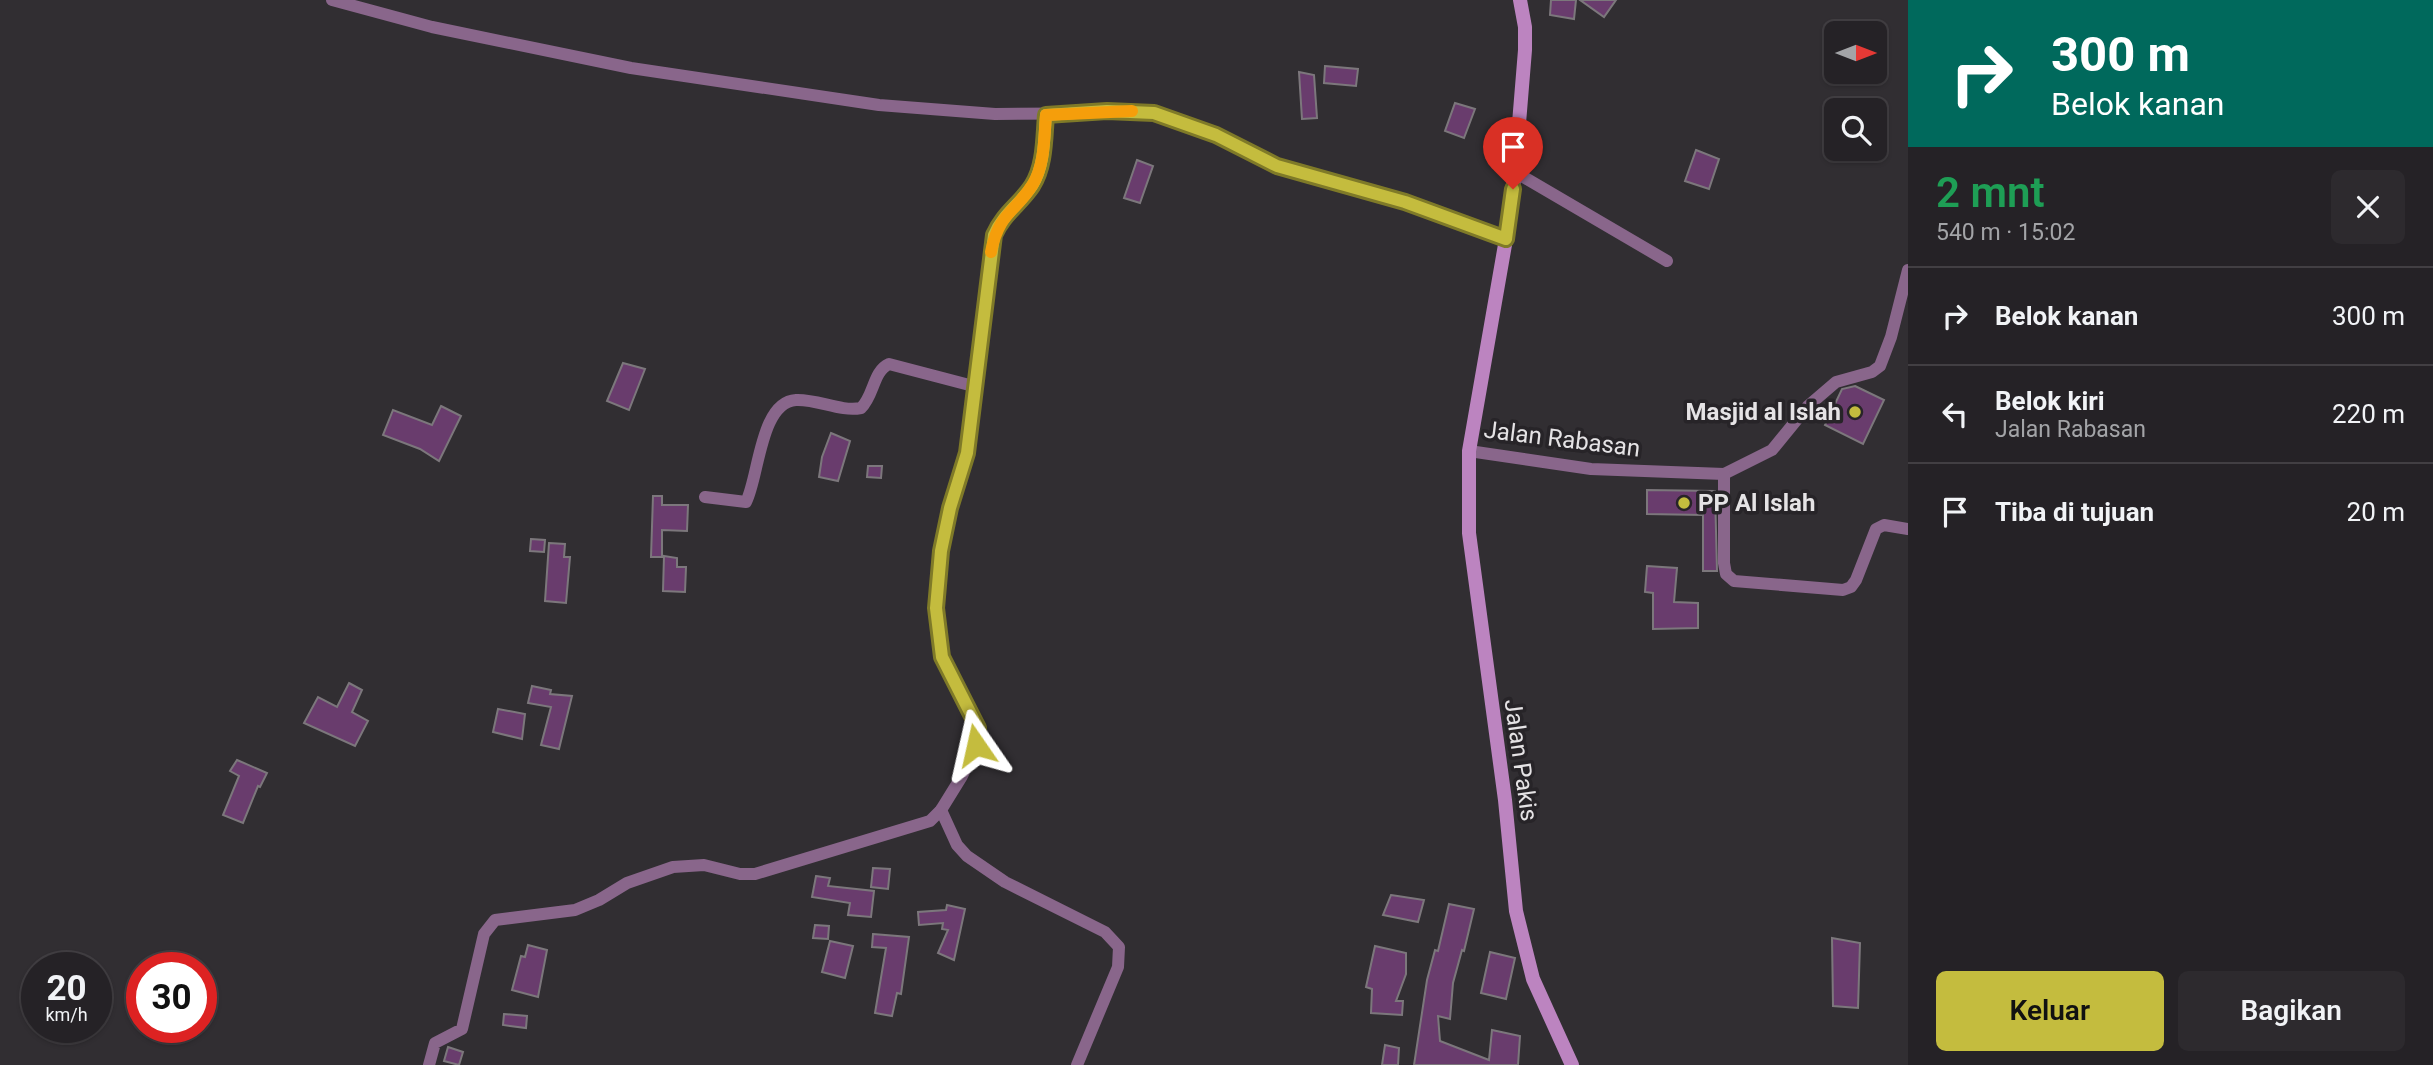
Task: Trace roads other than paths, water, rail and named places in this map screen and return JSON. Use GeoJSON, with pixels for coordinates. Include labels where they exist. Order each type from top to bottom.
{"type":"FeatureCollection","features":[{"type":"Feature","properties":{"kind":"street"},"geometry":{"type":"LineString","coordinates":[[332,0],[432,27],[631,68],[904,108],[1046,115],[1107,111],[1154,113],[1216,135],[1277,166],[1405,202],[1506,239]]}},
{"type":"Feature","properties":{"kind":"street","name":"Jalan Rabasan"},"geometry":{"type":"LineString","coordinates":[[1520,0],[1525,27],[1525,50],[1515,172],[1469,452],[1591,469],[1724,474],[1772,450],[1808,406],[1836,382],[1872,372],[1880,366],[1891,337],[1908,270]]}},
{"type":"Feature","properties":{"kind":"street"},"geometry":{"type":"LineString","coordinates":[[429,1065],[435,1043],[462,1029],[484,934],[495,920],[575,910],[627,883],[673,867],[705,865],[740,874],[755,874],[917,827],[941,810],[968,765],[978,736],[973,717],[942,657],[936,608],[941,551],[950,508],[967,453],[994,235],[1002,218],[1027,192],[1039,173],[1046,115]]}},
{"type":"Feature","properties":{"kind":"street"},"geometry":{"type":"LineString","coordinates":[[1515,172],[1667,261]]}},
{"type":"Feature","properties":{"kind":"street"},"geometry":{"type":"LineString","coordinates":[[705,497],[746,502],[770,421],[781,406],[789,401],[861,408],[868,401],[881,369],[894,364],[977,387]]}},
{"type":"Feature","properties":{"kind":"street","name":"Jalan Pakis"},"geometry":{"type":"LineString","coordinates":[[1469,452],[1472,561],[1506,800],[1516,911],[1533,979],[1572,1065]]}},
{"type":"Feature","properties":{"kind":"street"},"geometry":{"type":"LineString","coordinates":[[1724,474],[1724,563],[1726,574],[1734,581],[1847,589],[1856,580],[1877,529],[1884,525],[1908,529]]}},
{"type":"Feature","properties":{"kind":"street"},"geometry":{"type":"LineString","coordinates":[[941,810],[957,845],[967,856],[1006,882],[1105,932],[1119,947],[1118,967],[1077,1065]]}},
{"type":"Feature","properties":{"kind":"place","name":"Masjid al Islah"},"geometry":{"type":"Point","coordinates":[1855,412]}},
{"type":"Feature","properties":{"kind":"place","name":"PP Al Islah"},"geometry":{"type":"Point","coordinates":[1684,503]}}]}
